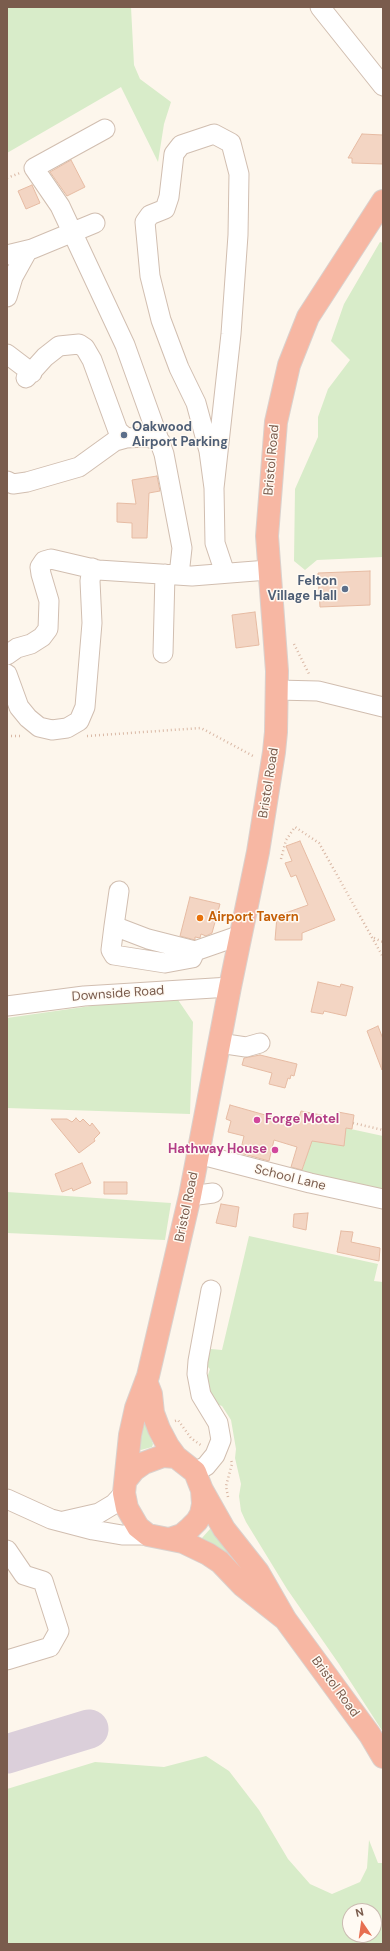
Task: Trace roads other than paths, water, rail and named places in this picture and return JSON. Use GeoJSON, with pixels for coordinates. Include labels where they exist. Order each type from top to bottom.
{"type":"FeatureCollection","features":[{"type":"Feature","properties":{"kind":"highway","name":"Bristol Road"},"geometry":{"type":"LineString","coordinates":[[125,1486],[130,1435],[136,1408],[146,1381],[190,1196],[230,987],[258,852],[272,766],[276,732],[277,690],[268,570],[267,536],[276,422],[289,365],[308,317],[383,201]]}},
{"type":"Feature","properties":{"kind":"highway","name":"Bristol Road"},"geometry":{"type":"LineString","coordinates":[[146,1381],[151,1394],[153,1413],[159,1429],[176,1457]]}},
{"type":"Feature","properties":{"kind":"highway"},"geometry":{"type":"LineString","coordinates":[[163,1456],[176,1457],[199,1481],[203,1504],[198,1521],[182,1535],[170,1539],[148,1535],[132,1519],[127,1508],[125,1486],[134,1470],[144,1463],[163,1456]]}},
{"type":"Feature","properties":{"kind":"highway","name":"Bristol Road"},"geometry":{"type":"LineString","coordinates":[[199,1481],[224,1529],[258,1572],[285,1619],[370,1736],[383,1757]]}},
{"type":"Feature","properties":{"kind":"highway","name":"Bristol Road"},"geometry":{"type":"LineString","coordinates":[[170,1539],[194,1546],[214,1558],[242,1585],[285,1619]]}},
{"type":"Feature","properties":{"kind":"street"},"geometry":{"type":"LineString","coordinates":[[320,7],[383,86]]}},
{"type":"Feature","properties":{"kind":"street"},"geometry":{"type":"LineString","coordinates":[[105,129],[34,168],[60,206],[125,345],[164,454],[182,548],[172,574],[163,653]]}},
{"type":"Feature","properties":{"kind":"street"},"geometry":{"type":"LineString","coordinates":[[214,488],[232,326],[238,235],[238,174],[231,143],[214,134],[181,145],[174,154],[169,197],[165,209],[150,215],[145,222],[150,276],[161,320],[179,368],[196,403],[209,451],[214,488],[215,543],[225,573]]}},
{"type":"Feature","properties":{"kind":"street"},"geometry":{"type":"LineString","coordinates":[[7,255],[28,250],[95,222]]}},
{"type":"Feature","properties":{"kind":"street"},"geometry":{"type":"LineString","coordinates":[[7,297],[13,278],[28,250]]}},
{"type":"Feature","properties":{"kind":"street"},"geometry":{"type":"LineString","coordinates":[[7,354],[29,375],[45,357],[59,346],[79,344],[85,348],[92,360],[118,431],[126,438]]}},
{"type":"Feature","properties":{"kind":"street"},"geometry":{"type":"LineString","coordinates":[[7,481],[13,484],[28,482],[79,467],[115,441],[126,438],[147,437],[160,441]]}},
{"type":"Feature","properties":{"kind":"street"},"geometry":{"type":"LineString","coordinates":[[7,655],[18,648],[31,644],[42,637],[48,629],[50,613],[49,601],[40,567],[44,561],[51,559],[92,568],[172,574],[225,573],[268,570]]}},
{"type":"Feature","properties":{"kind":"street"},"geometry":{"type":"LineString","coordinates":[[7,674],[19,707],[28,718],[39,727],[52,730],[67,728],[79,721],[85,707],[92,623],[90,581],[92,568]]}},
{"type":"Feature","properties":{"kind":"street"},"geometry":{"type":"LineString","coordinates":[[277,690],[302,690],[327,693],[377,706]]}},
{"type":"Feature","properties":{"kind":"street"},"geometry":{"type":"LineString","coordinates":[[119,891],[111,950],[114,955],[165,963],[192,958],[195,952]]}},
{"type":"Feature","properties":{"kind":"street"},"geometry":{"type":"LineString","coordinates":[[114,926],[148,939],[195,952],[241,935]]}},
{"type":"Feature","properties":{"kind":"street","name":"Downside Road"},"geometry":{"type":"LineString","coordinates":[[7,1006],[84,996],[230,987]]}},
{"type":"Feature","properties":{"kind":"street"},"geometry":{"type":"LineString","coordinates":[[219,1043],[246,1047],[260,1043]]}},
{"type":"Feature","properties":{"kind":"street","name":"School Lane"},"geometry":{"type":"LineString","coordinates":[[198,1154],[310,1183],[383,1199]]}},
{"type":"Feature","properties":{"kind":"street"},"geometry":{"type":"LineString","coordinates":[[190,1196],[214,1193]]}},
{"type":"Feature","properties":{"kind":"street"},"geometry":{"type":"LineString","coordinates":[[199,1481],[206,1466],[210,1448],[221,1440],[218,1423],[201,1395],[197,1374],[211,1290]]}},
{"type":"Feature","properties":{"kind":"street"},"geometry":{"type":"LineString","coordinates":[[61,1521],[99,1513],[114,1504],[125,1486]]}},
{"type":"Feature","properties":{"kind":"street"},"geometry":{"type":"LineString","coordinates":[[7,1498],[35,1513],[93,1530],[122,1535],[148,1535]]}},
{"type":"Feature","properties":{"kind":"street"},"geometry":{"type":"LineString","coordinates":[[7,1550],[24,1575],[43,1581],[59,1631],[50,1647],[7,1660]]}},
{"type":"Feature","properties":{"kind":"place","name":"Oakwood Airport Parking"},"geometry":{"type":"Point","coordinates":[124,435]}},
{"type":"Feature","properties":{"kind":"place","name":"Felton Village Hall"},"geometry":{"type":"Point","coordinates":[345,589]}},
{"type":"Feature","properties":{"kind":"place","name":"Airport Tavern"},"geometry":{"type":"Point","coordinates":[200,918]}},
{"type":"Feature","properties":{"kind":"place","name":"Forge Motel"},"geometry":{"type":"Point","coordinates":[257,1120]}},
{"type":"Feature","properties":{"kind":"place","name":"Hathway House"},"geometry":{"type":"Point","coordinates":[275,1150]}}]}
